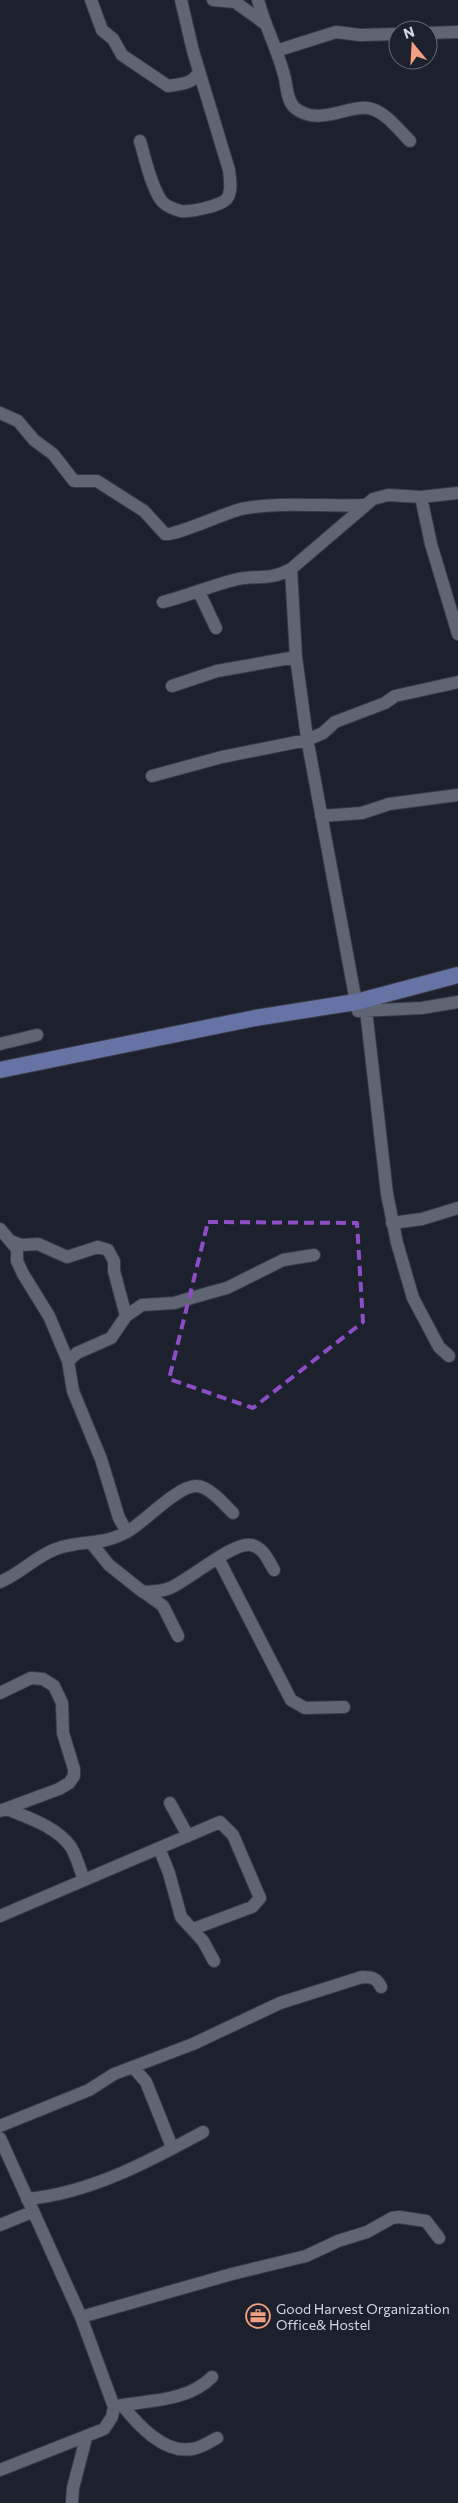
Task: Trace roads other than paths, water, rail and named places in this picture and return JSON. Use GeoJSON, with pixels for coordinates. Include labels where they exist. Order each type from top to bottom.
{"type":"FeatureCollection","features":[{"type":"Feature","properties":{"kind":"main road"},"geometry":{"type":"LineString","coordinates":[[0,1070],[255,1018],[354,1005],[458,974]]}},
{"type":"Feature","properties":{"kind":"street"},"geometry":{"type":"LineString","coordinates":[[91,0],[102,30],[113,39],[126,59],[168,86],[188,83],[196,78],[199,72]]}},
{"type":"Feature","properties":{"kind":"street"},"geometry":{"type":"LineString","coordinates":[[140,141],[160,199],[166,205],[181,211],[224,202],[228,197],[230,188],[229,170],[199,72],[181,0]]}},
{"type":"Feature","properties":{"kind":"street"},"geometry":{"type":"LineString","coordinates":[[213,0],[235,2],[264,23]]}},
{"type":"Feature","properties":{"kind":"street"},"geometry":{"type":"LineString","coordinates":[[258,0],[264,23],[276,51],[290,102],[295,108],[315,116],[364,108],[373,109],[388,119],[410,141]]}},
{"type":"Feature","properties":{"kind":"street"},"geometry":{"type":"LineString","coordinates":[[276,51],[336,32],[360,35],[388,34]]}},
{"type":"Feature","properties":{"kind":"street"},"geometry":{"type":"LineString","coordinates":[[438,33],[458,32]]}},
{"type":"Feature","properties":{"kind":"street"},"geometry":{"type":"LineString","coordinates":[[0,413],[18,421],[34,440],[53,454],[74,481],[94,480],[104,485],[144,511],[165,534],[175,534],[206,520],[270,504],[321,507],[363,505]]}},
{"type":"Feature","properties":{"kind":"street"},"geometry":{"type":"LineString","coordinates":[[163,602],[236,580],[274,578],[290,569],[363,505],[373,499],[388,495],[421,496],[458,493]]}},
{"type":"Feature","properties":{"kind":"street"},"geometry":{"type":"LineString","coordinates":[[421,496],[431,544],[458,634]]}},
{"type":"Feature","properties":{"kind":"street"},"geometry":{"type":"LineString","coordinates":[[290,569],[296,657],[307,740],[392,1223],[403,1268],[413,1298],[439,1347],[449,1356]]}},
{"type":"Feature","properties":{"kind":"street"},"geometry":{"type":"LineString","coordinates":[[199,592],[216,628]]}},
{"type":"Feature","properties":{"kind":"street"},"geometry":{"type":"LineString","coordinates":[[172,686],[217,671],[296,657]]}},
{"type":"Feature","properties":{"kind":"street"},"geometry":{"type":"LineString","coordinates":[[152,776],[222,757],[307,740],[323,733],[335,722],[385,703],[395,696],[458,682]]}},
{"type":"Feature","properties":{"kind":"street"},"geometry":{"type":"LineString","coordinates":[[321,816],[362,813],[389,804],[458,795]]}},
{"type":"Feature","properties":{"kind":"street"},"geometry":{"type":"LineString","coordinates":[[354,1005],[422,1008],[458,1002]]}},
{"type":"Feature","properties":{"kind":"street"},"geometry":{"type":"LineString","coordinates":[[0,1044],[37,1035]]}},
{"type":"Feature","properties":{"kind":"street"},"geometry":{"type":"LineString","coordinates":[[392,1223],[422,1218],[458,1208]]}},
{"type":"Feature","properties":{"kind":"street"},"geometry":{"type":"LineString","coordinates":[[0,1229],[17,1249],[17,1260],[22,1274],[49,1316],[68,1360],[73,1392],[101,1459],[119,1518],[127,1532]]}},
{"type":"Feature","properties":{"kind":"street"},"geometry":{"type":"LineString","coordinates":[[11,1241],[22,1245],[38,1244],[67,1257],[98,1247],[108,1250],[114,1261],[114,1271],[126,1316]]}},
{"type":"Feature","properties":{"kind":"street"},"geometry":{"type":"LineString","coordinates":[[68,1360],[77,1353],[112,1338],[126,1316],[142,1305],[174,1303],[227,1288],[283,1260],[314,1255]]}},
{"type":"Feature","properties":{"kind":"street"},"geometry":{"type":"LineString","coordinates":[[0,1582],[55,1549],[68,1545],[92,1544],[127,1532],[178,1492],[190,1487],[202,1487],[233,1513]]}},
{"type":"Feature","properties":{"kind":"street"},"geometry":{"type":"LineString","coordinates":[[92,1544],[109,1565],[163,1606],[178,1636]]}},
{"type":"Feature","properties":{"kind":"street"},"geometry":{"type":"LineString","coordinates":[[143,1592],[168,1589],[238,1547],[251,1545],[262,1550],[274,1570]]}},
{"type":"Feature","properties":{"kind":"street"},"geometry":{"type":"LineString","coordinates":[[218,1558],[291,1700],[305,1708],[344,1708]]}},
{"type":"Feature","properties":{"kind":"street"},"geometry":{"type":"LineString","coordinates":[[0,1693],[31,1678],[43,1678],[54,1686],[62,1703],[63,1733],[74,1768],[74,1776],[69,1783],[59,1789],[4,1810]]}},
{"type":"Feature","properties":{"kind":"street"},"geometry":{"type":"LineString","coordinates":[[170,1803],[188,1836]]}},
{"type":"Feature","properties":{"kind":"street"},"geometry":{"type":"LineString","coordinates":[[4,1810],[45,1826],[65,1841],[72,1849],[84,1880]]}},
{"type":"Feature","properties":{"kind":"street"},"geometry":{"type":"LineString","coordinates":[[0,1916],[220,1822],[228,1827],[244,1858],[260,1898],[252,1907],[193,1929]]}},
{"type":"Feature","properties":{"kind":"street"},"geometry":{"type":"LineString","coordinates":[[159,1848],[174,1888],[177,1907],[184,1923],[193,1929],[203,1941],[214,1961]]}},
{"type":"Feature","properties":{"kind":"street"},"geometry":{"type":"LineString","coordinates":[[0,2126],[89,2090],[108,2077],[172,2054],[298,1996],[362,1977],[371,1977],[378,1981],[381,1987]]}},
{"type":"Feature","properties":{"kind":"street"},"geometry":{"type":"LineString","coordinates":[[133,2067],[146,2082],[172,2147]]}},
{"type":"Feature","properties":{"kind":"street"},"geometry":{"type":"LineString","coordinates":[[27,2199],[57,2196],[131,2170],[203,2132]]}},
{"type":"Feature","properties":{"kind":"street"},"geometry":{"type":"LineString","coordinates":[[0,2138],[81,2317],[118,2406],[157,2440],[176,2449],[194,2449],[217,2438]]}},
{"type":"Feature","properties":{"kind":"street"},"geometry":{"type":"LineString","coordinates":[[0,2225],[32,2212]]}},
{"type":"Feature","properties":{"kind":"street"},"geometry":{"type":"LineString","coordinates":[[81,2317],[232,2274],[306,2256],[338,2241],[367,2232],[392,2218],[399,2217],[426,2221],[439,2238]]}},
{"type":"Feature","properties":{"kind":"street"},"geometry":{"type":"LineString","coordinates":[[118,2406],[180,2396],[204,2385],[212,2377]]}},
{"type":"Feature","properties":{"kind":"street"},"geometry":{"type":"LineString","coordinates":[[0,2470],[86,2438],[104,2429],[118,2406]]}},
{"type":"Feature","properties":{"kind":"street"},"geometry":{"type":"LineString","coordinates":[[72,2503],[73,2488],[86,2438]]}},
{"type":"Feature","properties":{"kind":"place","name":"Good Harvest Organization Office& Hostel"},"geometry":{"type":"Point","coordinates":[258,2316]}}]}
